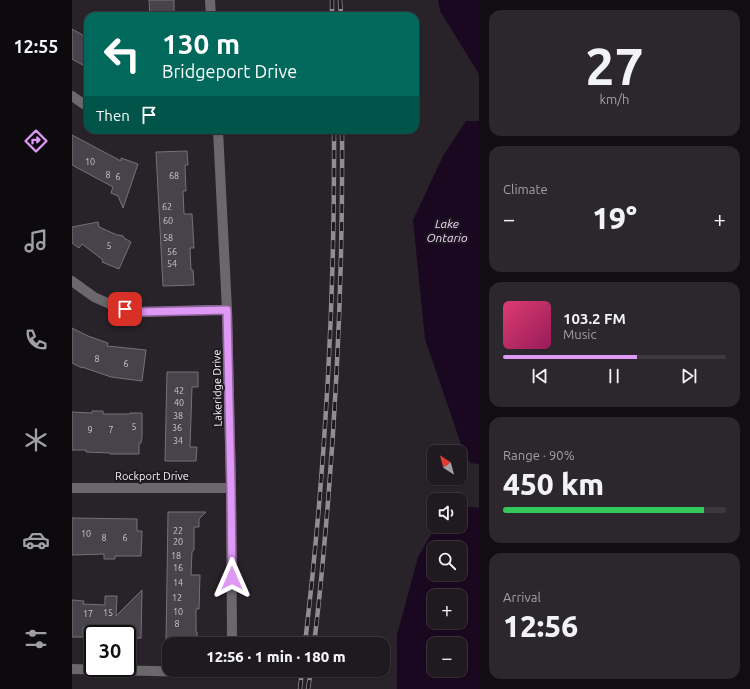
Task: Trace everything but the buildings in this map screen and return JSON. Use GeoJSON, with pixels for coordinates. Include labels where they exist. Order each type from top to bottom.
{"type":"FeatureCollection","features":[{"type":"Feature","properties":{"kind":"street"},"geometry":{"type":"LineString","coordinates":[[210,0],[211,12]]}},
{"type":"Feature","properties":{"kind":"street"},"geometry":{"type":"LineString","coordinates":[[72,96],[84,104]]}},
{"type":"Feature","properties":{"kind":"street","name":"Lakeridge Drive"},"geometry":{"type":"LineString","coordinates":[[218,134],[227,310],[231,488],[232,637]]}},
{"type":"Feature","properties":{"kind":"street"},"geometry":{"type":"LineString","coordinates":[[72,281],[94,297],[112,305],[137,312],[227,310]]}},
{"type":"Feature","properties":{"kind":"street","name":"Rockport Drive"},"geometry":{"type":"LineString","coordinates":[[72,488],[231,488]]}},
{"type":"Feature","properties":{"kind":"street"},"geometry":{"type":"LineString","coordinates":[[72,669],[162,671]]}},
{"type":"Feature","properties":{"kind":"water"},"geometry":{"type":"Polygon","coordinates":[[[438,0],[479,0],[479,74],[440,11],[438,0]]]}},
{"type":"Feature","properties":{"kind":"water","name":"Lake Ontario"},"geometry":{"type":"Polygon","coordinates":[[[466,121],[479,121],[479,464],[470,463],[467,457],[467,445],[461,445],[425,339],[413,220],[443,156],[466,121]]]}},
{"type":"Feature","properties":{"kind":"water"},"geometry":{"type":"Polygon","coordinates":[[[467,506],[479,508],[479,689],[397,689],[397,635],[418,557],[427,542],[427,581],[467,581],[467,541],[427,541],[432,533],[467,533],[467,506]]]}},
{"type":"Feature","properties":{"kind":"railway"},"geometry":{"type":"LineString","coordinates":[[332,0],[332,12]]}},
{"type":"Feature","properties":{"kind":"railway"},"geometry":{"type":"LineString","coordinates":[[340,0],[341,12]]}},
{"type":"Feature","properties":{"kind":"railway"},"geometry":{"type":"LineString","coordinates":[[306,637],[318,516],[331,323],[334,134]]}},
{"type":"Feature","properties":{"kind":"railway"},"geometry":{"type":"LineString","coordinates":[[315,637],[328,502],[335,409],[341,270],[342,134]]}},
{"type":"Feature","properties":{"kind":"railway"},"geometry":{"type":"LineString","coordinates":[[300,689],[301,677]]}},
{"type":"Feature","properties":{"kind":"railway"},"geometry":{"type":"LineString","coordinates":[[308,689],[310,677]]}},
{"type":"Feature","properties":{"kind":"route"},"geometry":{"type":"LineString","coordinates":[[125,309],[137,312],[227,310],[232,578]]}}]}
